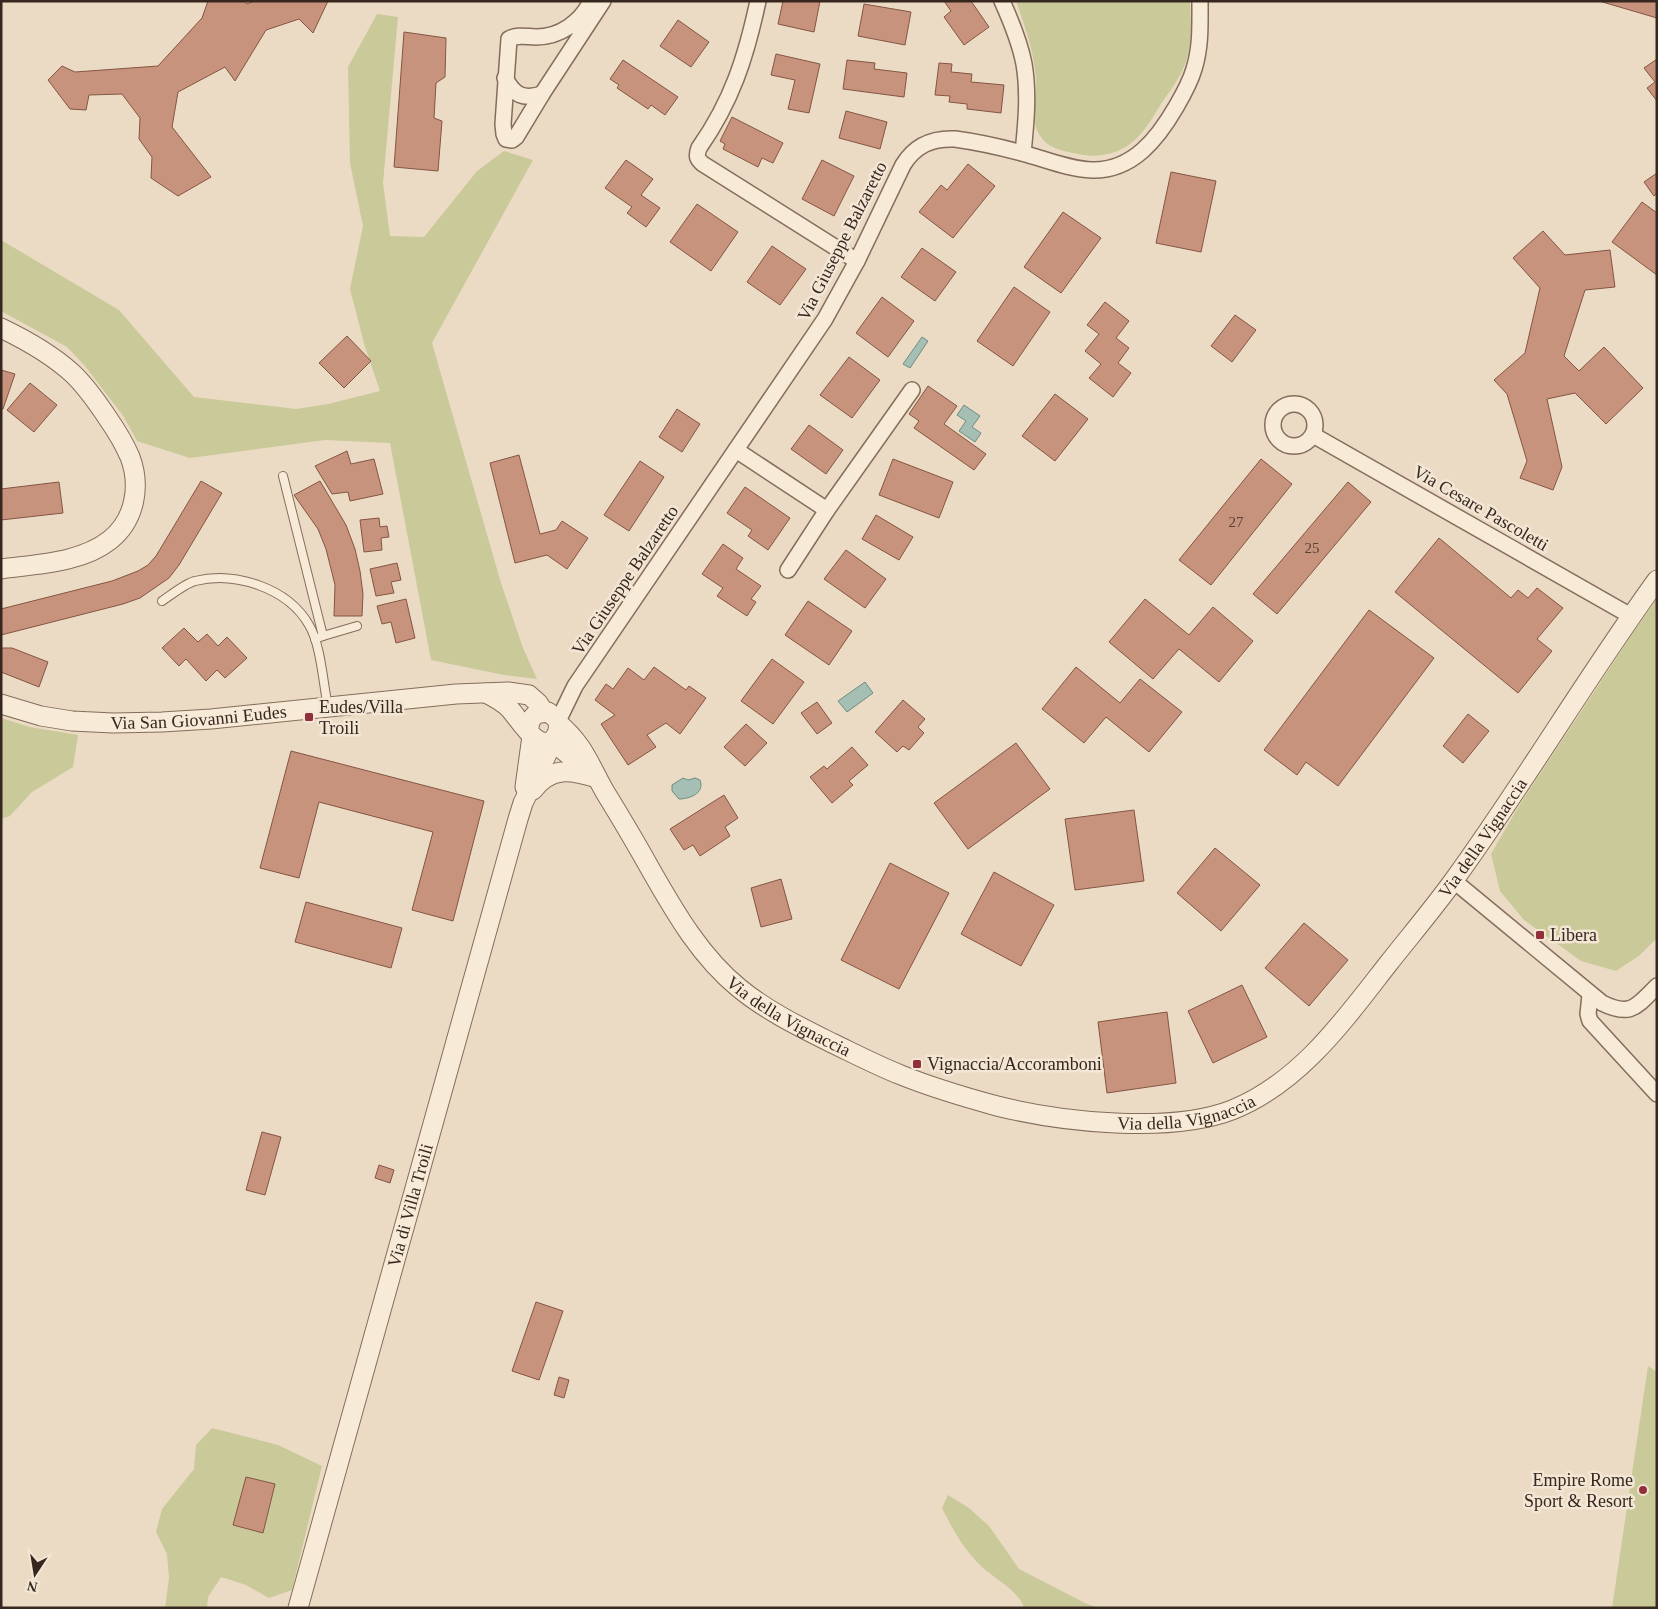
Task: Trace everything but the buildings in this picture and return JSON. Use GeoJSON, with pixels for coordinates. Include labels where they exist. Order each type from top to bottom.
{"type":"FeatureCollection","features":[{"type":"Feature","properties":{"kind":"street"},"geometry":{"type":"LineString","coordinates":[[541,37],[568,27],[583,14],[591,1]]}},
{"type":"Feature","properties":{"kind":"street"},"geometry":{"type":"LineString","coordinates":[[567,55],[556,44],[541,37],[518,36],[509,39],[504,127],[504,136],[508,140],[516,137],[603,1]]}},
{"type":"Feature","properties":{"kind":"street"},"geometry":{"type":"LineString","coordinates":[[758,1],[748,45],[736,83],[699,148],[698,159],[703,164],[857,261]]}},
{"type":"Feature","properties":{"kind":"street"},"geometry":{"type":"LineString","coordinates":[[1002,1],[1024,65],[1026,104],[1023,153]]}},
{"type":"Feature","properties":{"kind":"street","name":"Via Giuseppe Balzaretto"},"geometry":{"type":"LineString","coordinates":[[552,717],[815,334],[857,261],[903,165],[911,153],[921,145],[937,140],[955,138],[1023,153],[1067,166],[1099,170],[1122,164],[1143,151],[1156,138],[1191,78],[1198,49],[1200,1]]}},
{"type":"Feature","properties":{"kind":"street"},"geometry":{"type":"LineString","coordinates":[[506,78],[511,88],[519,95],[529,97],[542,94]]}},
{"type":"Feature","properties":{"kind":"street"},"geometry":{"type":"LineString","coordinates":[[1,328],[40,350],[63,366],[92,395],[130,456],[135,486],[134,501],[128,519],[121,530],[104,544],[86,553],[65,559],[1,569]]}},
{"type":"Feature","properties":{"kind":"street"},"geometry":{"type":"LineString","coordinates":[[788,570],[827,510],[912,390]]}},
{"type":"Feature","properties":{"kind":"street","name":"Via Cesare Pascoletti"},"geometry":{"type":"LineString","coordinates":[[1313,435],[1631,616]]}},
{"type":"Feature","properties":{"kind":"street"},"geometry":{"type":"LineString","coordinates":[[736,450],[827,510]]}},
{"type":"Feature","properties":{"kind":"street","name":"Via della Vignaccia"},"geometry":{"type":"LineString","coordinates":[[552,717],[583,750],[597,778],[674,910],[697,943],[724,974],[758,1003],[802,1028],[876,1064],[954,1094],[1019,1111],[1086,1120],[1136,1123],[1186,1120],[1218,1115],[1261,1096],[1292,1074],[1340,1024],[1454,881],[1657,580]]}},
{"type":"Feature","properties":{"kind":"street"},"geometry":{"type":"LineString","coordinates":[[486,693],[500,700],[509,708],[531,735],[541,742],[551,741],[557,733],[552,717],[538,713],[532,718],[529,725],[531,735]]}},
{"type":"Feature","properties":{"kind":"street","name":"Via San Giovanni Eudes"},"geometry":{"type":"LineString","coordinates":[[1,704],[51,718],[113,723],[185,721],[456,694],[516,693],[529,695],[552,717]]}},
{"type":"Feature","properties":{"kind":"street","name":"Via di Villa Troili"},"geometry":{"type":"LineString","coordinates":[[298,1608],[523,803],[531,735]]}},
{"type":"Feature","properties":{"kind":"street","name":"Via della Vignaccia"},"geometry":{"type":"LineString","coordinates":[[551,741],[597,778]]}},
{"type":"Feature","properties":{"kind":"street","name":"Via di Villa Troili"},"geometry":{"type":"LineString","coordinates":[[523,803],[551,741]]}},
{"type":"Feature","properties":{"kind":"street"},"geometry":{"type":"LineString","coordinates":[[523,803],[540,781],[550,775],[568,772],[597,778]]}},
{"type":"Feature","properties":{"kind":"street"},"geometry":{"type":"LineString","coordinates":[[1454,881],[1590,995],[1609,1006],[1624,1011],[1634,1007],[1657,986]]}},
{"type":"Feature","properties":{"kind":"street"},"geometry":{"type":"LineString","coordinates":[[1590,995],[1588,1014],[1590,1021],[1657,1094]]}},
{"type":"Feature","properties":{"kind":"lane"},"geometry":{"type":"LineString","coordinates":[[284,476],[324,636]]}},
{"type":"Feature","properties":{"kind":"lane"},"geometry":{"type":"LineString","coordinates":[[162,601],[193,581],[218,578],[247,582],[272,591],[295,607],[309,625],[315,639],[328,707]]}},
{"type":"Feature","properties":{"kind":"lane"},"geometry":{"type":"LineString","coordinates":[[315,639],[357,626]]}},
{"type":"Feature","properties":{"kind":"green space"},"geometry":{"type":"Polygon","coordinates":[[[1016,1],[1190,1],[1190,41],[1184,68],[1147,126],[1131,143],[1110,154],[1094,156],[1057,149],[1044,141],[1037,131],[1035,124],[1036,78],[1026,29],[1016,1]]]}},
{"type":"Feature","properties":{"kind":"green space"},"geometry":{"type":"Polygon","coordinates":[[[377,14],[398,17],[383,183],[390,236],[424,237],[477,171],[504,151],[533,160],[432,343],[501,583],[523,648],[537,679],[504,675],[431,660],[390,443],[325,440],[190,458],[137,441],[124,417],[85,366],[67,347],[1,311],[1,240],[119,310],[194,397],[296,409],[328,404],[380,391],[365,347],[350,289],[363,226],[350,163],[348,67],[377,14]]]}},
{"type":"Feature","properties":{"kind":"green space"},"geometry":{"type":"Polygon","coordinates":[[[1657,599],[1657,938],[1640,955],[1616,971],[1581,961],[1524,920],[1500,891],[1491,854],[1517,809],[1657,599]]]}},
{"type":"Feature","properties":{"kind":"green space"},"geometry":{"type":"Polygon","coordinates":[[[1,718],[30,727],[78,735],[73,767],[32,792],[10,816],[1,819],[1,718]]]}},
{"type":"Feature","properties":{"kind":"green space","name":"Empire Rome Sport & Resort"},"geometry":{"type":"Polygon","coordinates":[[[1648,1366],[1657,1372],[1657,1608],[1612,1608],[1648,1366]]]}},
{"type":"Feature","properties":{"kind":"green space"},"geometry":{"type":"Polygon","coordinates":[[[212,1428],[278,1445],[322,1466],[292,1590],[269,1598],[246,1585],[221,1577],[208,1597],[207,1608],[165,1608],[169,1578],[167,1554],[156,1532],[162,1509],[194,1469],[196,1445],[212,1428]]]}},
{"type":"Feature","properties":{"kind":"green space"},"geometry":{"type":"Polygon","coordinates":[[[948,1495],[969,1508],[989,1526],[1019,1569],[1087,1604],[1099,1608],[1024,1608],[1017,1596],[982,1567],[959,1539],[942,1508],[948,1495]]]}},
{"type":"Feature","properties":{"kind":"shaded area"},"geometry":{"type":"Polygon","coordinates":[[[922,337],[928,341],[910,368],[903,364],[922,337]]]}},
{"type":"Feature","properties":{"kind":"shaded area"},"geometry":{"type":"Polygon","coordinates":[[[964,405],[980,416],[972,427],[981,433],[975,442],[959,431],[966,421],[957,415],[964,405]]]}},
{"type":"Feature","properties":{"kind":"shaded area"},"geometry":{"type":"Polygon","coordinates":[[[865,682],[873,693],[847,712],[838,701],[865,682]]]}},
{"type":"Feature","properties":{"kind":"shaded area"},"geometry":{"type":"Polygon","coordinates":[[[683,778],[688,780],[695,778],[700,780],[701,785],[696,794],[688,798],[679,799],[672,791],[672,785],[683,778]]]}},
{"type":"Feature","properties":{"kind":"place","name":"Eudes/Villa Troili"},"geometry":{"type":"Point","coordinates":[309,717]}},
{"type":"Feature","properties":{"kind":"place","name":"Libera"},"geometry":{"type":"Point","coordinates":[1540,935]}},
{"type":"Feature","properties":{"kind":"place","name":"Vignaccia/Accoramboni"},"geometry":{"type":"Point","coordinates":[917,1064]}},
{"type":"Feature","properties":{"kind":"place","name":"Empire Rome Sport & Resort"},"geometry":{"type":"Point","coordinates":[1643,1490]}}]}
